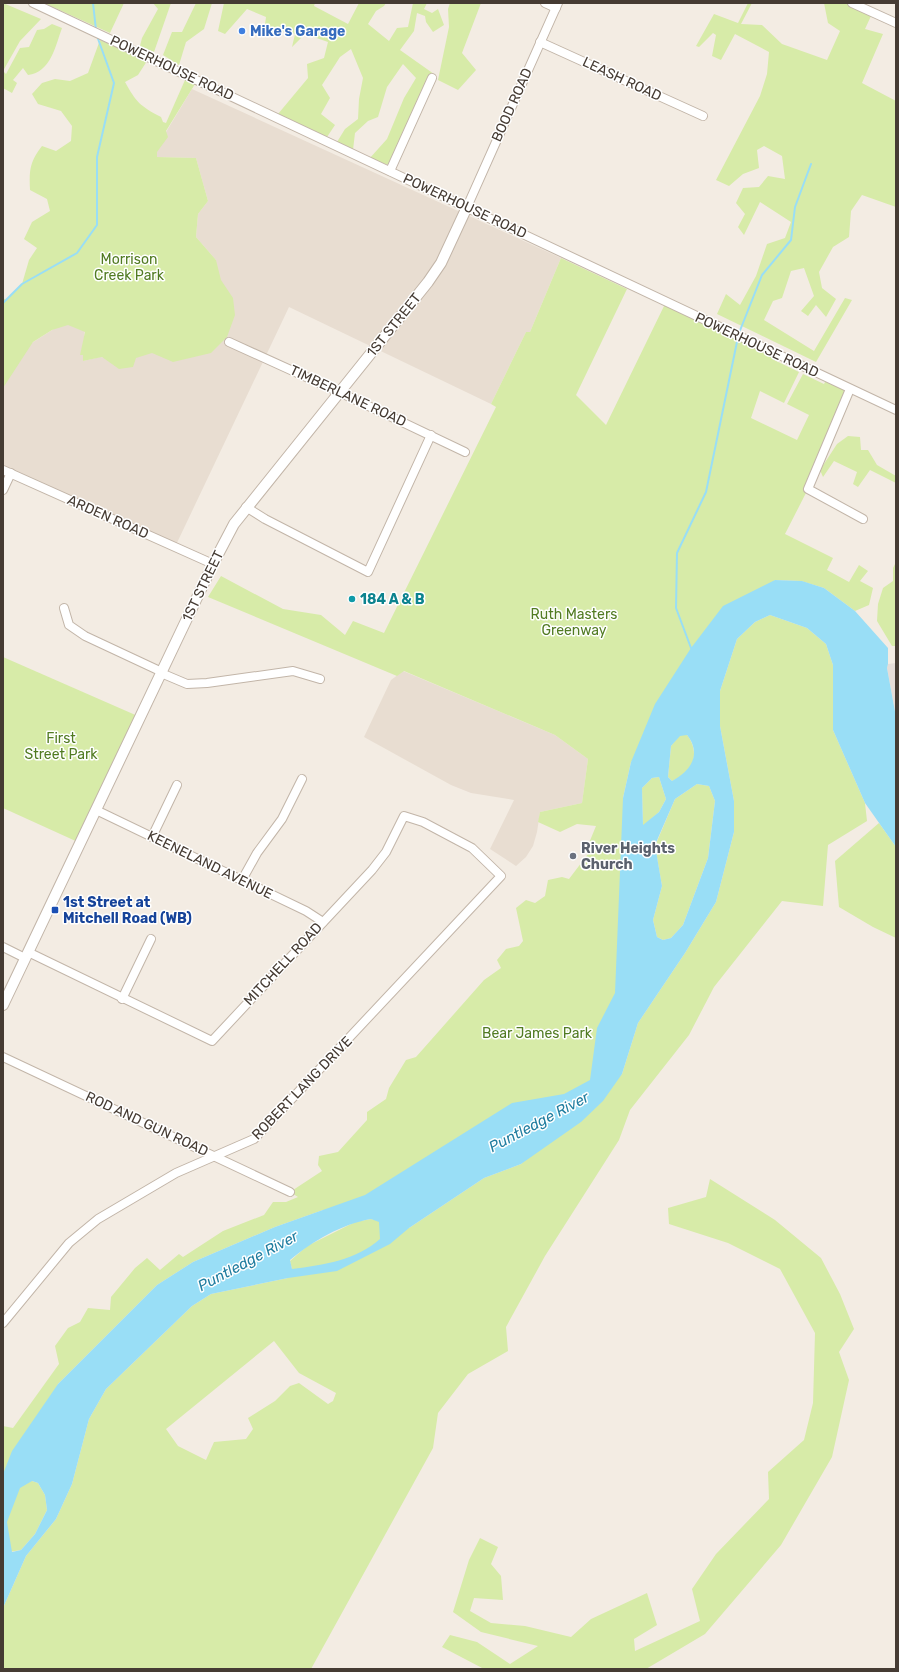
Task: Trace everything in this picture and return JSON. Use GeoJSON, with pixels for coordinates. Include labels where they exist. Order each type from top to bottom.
{"type":"FeatureCollection","features":[{"type":"Feature","properties":{"kind":"street","name":"POWERHOUSE ROAD"},"geometry":{"type":"LineString","coordinates":[[33,3],[390,172],[467,206],[896,410]]}},
{"type":"Feature","properties":{"kind":"street"},"geometry":{"type":"LineString","coordinates":[[545,3],[557,6]]}},
{"type":"Feature","properties":{"kind":"street"},"geometry":{"type":"LineString","coordinates":[[852,3],[896,23]]}},
{"type":"Feature","properties":{"kind":"street","name":"BOOD ROAD"},"geometry":{"type":"LineString","coordinates":[[467,206],[557,6]]}},
{"type":"Feature","properties":{"kind":"street","name":"LEASH ROAD"},"geometry":{"type":"LineString","coordinates":[[540,42],[703,116]]}},
{"type":"Feature","properties":{"kind":"street"},"geometry":{"type":"LineString","coordinates":[[390,172],[432,78]]}},
{"type":"Feature","properties":{"kind":"street","name":"1ST STREET"},"geometry":{"type":"LineString","coordinates":[[3,1005],[161,672],[234,524],[246,507],[428,282],[441,263],[467,206]]}},
{"type":"Feature","properties":{"kind":"street","name":"TIMBERLANE ROAD"},"geometry":{"type":"LineString","coordinates":[[229,342],[465,452]]}},
{"type":"Feature","properties":{"kind":"street"},"geometry":{"type":"LineString","coordinates":[[850,389],[808,489],[863,519]]}},
{"type":"Feature","properties":{"kind":"street"},"geometry":{"type":"LineString","coordinates":[[246,507],[265,519],[368,572],[431,435]]}},
{"type":"Feature","properties":{"kind":"street"},"geometry":{"type":"LineString","coordinates":[[3,490],[7,472]]}},
{"type":"Feature","properties":{"kind":"street","name":"ARDEN ROAD"},"geometry":{"type":"LineString","coordinates":[[7,472],[213,564]]}},
{"type":"Feature","properties":{"kind":"street"},"geometry":{"type":"LineString","coordinates":[[64,608],[70,625],[85,636],[187,684],[207,683],[293,671],[320,679]]}},
{"type":"Feature","properties":{"kind":"street"},"geometry":{"type":"LineString","coordinates":[[242,880],[257,853],[282,819],[302,779]]}},
{"type":"Feature","properties":{"kind":"street"},"geometry":{"type":"LineString","coordinates":[[152,837],[177,785]]}},
{"type":"Feature","properties":{"kind":"street","name":"KEENELAND AVENUE"},"geometry":{"type":"LineString","coordinates":[[96,810],[306,911],[323,922]]}},
{"type":"Feature","properties":{"kind":"street","name":"MITCHELL ROAD"},"geometry":{"type":"LineString","coordinates":[[3,947],[27,955],[212,1041],[372,870],[386,852],[404,816],[423,822],[472,848],[502,876]]}},
{"type":"Feature","properties":{"kind":"street","name":"ROBERT LANG DRIVE"},"geometry":{"type":"LineString","coordinates":[[3,1323],[69,1244],[98,1219],[176,1173],[213,1156],[254,1140],[502,876]]}},
{"type":"Feature","properties":{"kind":"street"},"geometry":{"type":"LineString","coordinates":[[122,999],[151,939]]}},
{"type":"Feature","properties":{"kind":"street","name":"ROD AND GUN ROAD"},"geometry":{"type":"LineString","coordinates":[[3,1057],[290,1192]]}},
{"type":"Feature","properties":{"kind":"shaded area"},"geometry":{"type":"Polygon","coordinates":[[[192,89],[561,258],[530,332],[526,332],[491,404],[289,307],[175,547],[3,470],[3,382],[24,348],[71,318],[85,325],[83,361],[100,357],[109,358],[216,260],[196,237],[198,214],[208,201],[196,158],[157,157],[157,147],[192,89]]]}},
{"type":"Feature","properties":{"kind":"shaded area"},"geometry":{"type":"Polygon","coordinates":[[[896,663],[896,717],[887,668],[888,664],[896,663]]]}},
{"type":"Feature","properties":{"kind":"shaded area"},"geometry":{"type":"Polygon","coordinates":[[[403,671],[555,735],[588,759],[582,803],[540,812],[533,846],[526,857],[516,866],[490,849],[514,800],[471,793],[451,785],[364,737],[391,680],[403,671]]]}},
{"type":"Feature","properties":{"kind":"green space"},"geometry":{"type":"Polygon","coordinates":[[[3,3],[41,19],[20,41],[3,71],[3,3]]]}},
{"type":"Feature","properties":{"kind":"green space"},"geometry":{"type":"Polygon","coordinates":[[[44,3],[124,3],[110,33],[44,3]]]}},
{"type":"Feature","properties":{"kind":"green space"},"geometry":{"type":"Polygon","coordinates":[[[153,3],[171,3],[154,52],[140,46],[142,38],[158,9],[153,3]]]}},
{"type":"Feature","properties":{"kind":"green space"},"geometry":{"type":"Polygon","coordinates":[[[196,3],[212,3],[204,29],[186,42],[179,65],[163,55],[172,32],[182,32],[196,3]]]}},
{"type":"Feature","properties":{"kind":"green space"},"geometry":{"type":"Polygon","coordinates":[[[224,3],[315,3],[314,6],[348,24],[359,3],[386,3],[376,11],[368,24],[389,41],[397,28],[408,27],[413,3],[427,3],[424,9],[432,13],[438,9],[444,25],[433,32],[426,22],[425,16],[417,13],[414,31],[400,50],[434,74],[389,165],[369,159],[387,139],[404,98],[416,78],[403,64],[387,87],[378,117],[368,121],[355,133],[353,150],[337,142],[345,129],[358,119],[359,99],[363,78],[351,49],[340,57],[322,85],[330,98],[321,114],[335,125],[327,137],[278,114],[308,78],[307,64],[324,58],[328,42],[305,34],[292,47],[295,34],[277,30],[269,37],[264,31],[266,17],[247,9],[225,34],[218,31],[224,3]]]}},
{"type":"Feature","properties":{"kind":"green space"},"geometry":{"type":"Polygon","coordinates":[[[450,3],[481,3],[462,53],[476,70],[458,90],[438,80],[449,27],[448,9],[450,3]]]}},
{"type":"Feature","properties":{"kind":"green space"},"geometry":{"type":"Polygon","coordinates":[[[748,3],[752,3],[741,24],[762,25],[782,44],[827,60],[840,31],[828,23],[824,3],[845,3],[871,16],[865,29],[883,34],[862,83],[896,101],[896,207],[862,195],[851,211],[849,237],[833,247],[819,272],[822,288],[836,299],[826,317],[816,305],[808,316],[801,311],[814,296],[804,268],[791,271],[782,298],[773,301],[764,320],[814,351],[845,298],[852,300],[816,362],[717,314],[726,294],[740,305],[756,276],[767,244],[785,238],[791,222],[760,202],[744,235],[738,227],[745,214],[736,203],[743,188],[759,187],[768,176],[785,179],[782,156],[764,146],[757,150],[759,168],[743,174],[729,186],[716,180],[760,96],[767,74],[769,52],[735,34],[721,60],[712,56],[716,35],[713,33],[699,47],[696,46],[714,14],[738,23],[748,3]]]}},
{"type":"Feature","properties":{"kind":"green space"},"geometry":{"type":"Polygon","coordinates":[[[52,24],[62,28],[51,58],[47,64],[36,73],[28,75],[23,68],[13,80],[17,83],[12,93],[3,88],[3,71],[6,74],[20,48],[29,47],[37,30],[44,29],[52,24]]]}},
{"type":"Feature","properties":{"kind":"green space","name":"Morrison Creek Park"},"geometry":{"type":"Polygon","coordinates":[[[100,40],[147,61],[138,75],[125,82],[139,103],[161,117],[163,122],[166,123],[185,80],[195,84],[166,131],[168,137],[157,152],[157,157],[196,158],[208,201],[198,214],[196,237],[216,260],[221,280],[233,298],[235,315],[227,337],[211,353],[173,362],[152,353],[136,358],[133,367],[119,369],[102,357],[83,361],[83,355],[80,355],[85,332],[68,325],[52,330],[33,342],[3,388],[3,298],[6,300],[22,284],[29,260],[37,248],[24,239],[32,222],[50,211],[47,199],[30,190],[31,166],[35,156],[42,146],[56,151],[71,141],[72,126],[61,111],[38,104],[32,94],[42,83],[55,79],[70,81],[88,73],[100,40]]]}},
{"type":"Feature","properties":{"kind":"green space"},"geometry":{"type":"Polygon","coordinates":[[[561,258],[627,289],[576,395],[606,425],[666,302],[773,353],[772,359],[799,372],[784,403],[760,391],[751,418],[797,440],[809,415],[787,404],[803,374],[824,384],[827,378],[850,389],[808,489],[785,534],[833,558],[827,570],[849,582],[859,565],[868,571],[860,581],[873,588],[869,605],[855,611],[824,588],[801,581],[775,580],[631,762],[623,798],[627,982],[600,1072],[585,1090],[329,1213],[323,1210],[275,1227],[193,1262],[157,1285],[58,1384],[32,1481],[38,1483],[45,1495],[47,1510],[35,1534],[21,1550],[3,1553],[3,1426],[13,1428],[59,1364],[55,1346],[68,1328],[80,1322],[88,1308],[110,1310],[111,1297],[135,1268],[147,1258],[160,1270],[179,1254],[183,1257],[223,1231],[264,1215],[273,1202],[286,1202],[298,1197],[290,1192],[322,1171],[318,1165],[319,1156],[338,1152],[367,1120],[367,1112],[386,1099],[389,1088],[406,1060],[416,1057],[484,980],[501,968],[497,960],[506,949],[519,946],[523,941],[516,908],[526,900],[535,903],[545,896],[548,880],[562,877],[569,879],[591,850],[589,843],[596,826],[577,824],[560,832],[538,822],[540,812],[582,803],[588,759],[555,735],[404,671],[397,676],[208,597],[221,576],[283,609],[321,615],[345,635],[353,621],[384,633],[496,407],[491,404],[526,332],[530,332],[561,258]]]}},
{"type":"Feature","properties":{"kind":"green space"},"geometry":{"type":"Polygon","coordinates":[[[848,436],[860,437],[861,450],[868,450],[877,465],[896,476],[896,483],[870,470],[858,487],[853,484],[857,472],[834,461],[823,477],[820,470],[837,444],[848,436]]]}},
{"type":"Feature","properties":{"kind":"green space"},"geometry":{"type":"Polygon","coordinates":[[[896,562],[896,646],[892,646],[877,621],[878,604],[883,588],[893,581],[893,568],[896,562]]]}},
{"type":"Feature","properties":{"kind":"green space"},"geometry":{"type":"Polygon","coordinates":[[[770,615],[807,628],[826,644],[833,665],[833,730],[865,803],[867,821],[828,845],[823,906],[782,901],[714,987],[689,1035],[630,1110],[619,1140],[545,1256],[506,1327],[508,1351],[468,1374],[438,1413],[433,1448],[311,1669],[3,1669],[3,1608],[26,1556],[56,1519],[72,1484],[89,1419],[106,1389],[192,1306],[211,1294],[288,1278],[292,1269],[290,1261],[307,1246],[355,1222],[371,1219],[409,1228],[484,1178],[521,1164],[622,1074],[638,1023],[685,953],[716,902],[734,832],[734,801],[720,726],[720,691],[737,639],[755,622],[770,615]],[[274,1341],[166,1429],[178,1446],[206,1460],[214,1442],[246,1439],[253,1429],[248,1418],[275,1401],[290,1386],[299,1383],[328,1404],[333,1401],[336,1393],[299,1373],[274,1341]]]}},
{"type":"Feature","properties":{"kind":"green space","name":"First Street Park"},"geometry":{"type":"Polygon","coordinates":[[[3,657],[140,717],[80,843],[3,808],[3,657]]]}},
{"type":"Feature","properties":{"kind":"green space"},"geometry":{"type":"Polygon","coordinates":[[[680,735],[687,735],[690,739],[694,749],[694,759],[690,769],[686,773],[672,781],[668,777],[671,746],[680,735]]]}},
{"type":"Feature","properties":{"kind":"green space"},"geometry":{"type":"Polygon","coordinates":[[[659,777],[666,799],[659,812],[643,826],[642,788],[652,778],[659,777]]]}},
{"type":"Feature","properties":{"kind":"green space"},"geometry":{"type":"Polygon","coordinates":[[[697,784],[709,786],[715,801],[708,858],[683,925],[671,938],[663,940],[657,937],[653,920],[662,886],[655,846],[675,799],[697,784]]]}},
{"type":"Feature","properties":{"kind":"green space"},"geometry":{"type":"Polygon","coordinates":[[[879,823],[896,847],[896,938],[873,927],[839,907],[835,861],[879,823]]]}},
{"type":"Feature","properties":{"kind":"green space"},"geometry":{"type":"Polygon","coordinates":[[[710,1179],[775,1220],[821,1258],[840,1294],[854,1329],[839,1352],[849,1380],[832,1457],[781,1545],[705,1634],[646,1669],[484,1669],[442,1647],[450,1635],[477,1642],[510,1664],[538,1646],[481,1632],[453,1612],[469,1560],[480,1538],[498,1547],[491,1564],[501,1576],[503,1600],[474,1598],[470,1611],[491,1623],[525,1626],[571,1637],[591,1619],[647,1593],[657,1625],[634,1639],[635,1651],[700,1621],[692,1589],[716,1554],[769,1499],[768,1472],[804,1440],[813,1403],[815,1333],[780,1269],[728,1243],[669,1224],[668,1208],[706,1197],[710,1179]]]}},
{"type":"Feature","properties":{"kind":"water","name":"Puntledge River"},"geometry":{"type":"Polygon","coordinates":[[[775,580],[802,581],[824,588],[855,611],[888,648],[887,668],[896,717],[896,847],[865,803],[833,730],[833,665],[826,644],[807,628],[770,615],[755,622],[737,639],[720,691],[720,726],[734,801],[734,832],[716,902],[685,953],[638,1023],[622,1074],[603,1101],[581,1122],[521,1164],[484,1178],[409,1228],[390,1244],[337,1271],[288,1278],[211,1294],[192,1306],[106,1389],[89,1419],[72,1484],[56,1519],[26,1556],[3,1608],[3,1474],[12,1451],[58,1384],[157,1285],[193,1262],[275,1227],[365,1195],[512,1103],[564,1094],[590,1080],[597,1028],[615,993],[623,798],[631,762],[655,704],[691,648],[723,606],[775,580]],[[687,735],[680,736],[671,746],[668,777],[672,781],[679,777],[689,767],[694,755],[694,749],[687,735]],[[659,777],[652,778],[642,788],[643,825],[659,812],[666,799],[659,777]],[[697,784],[675,799],[655,845],[662,886],[653,920],[657,937],[663,940],[671,938],[683,925],[708,858],[715,801],[709,786],[697,784]],[[371,1219],[349,1225],[328,1234],[299,1253],[290,1260],[292,1269],[316,1266],[350,1257],[371,1246],[380,1239],[379,1222],[371,1219]],[[32,1481],[20,1488],[7,1522],[12,1552],[21,1550],[35,1534],[47,1510],[45,1495],[38,1483],[32,1481]]]}},
{"type":"Feature","properties":{"kind":"waterway"},"geometry":{"type":"LineString","coordinates":[[93,3],[96,30]]}},
{"type":"Feature","properties":{"kind":"waterway"},"geometry":{"type":"LineString","coordinates":[[3,303],[22,284],[77,253],[97,225],[97,157],[114,83],[97,36]]}},
{"type":"Feature","properties":{"kind":"waterway"},"geometry":{"type":"LineString","coordinates":[[739,333],[762,275],[791,240],[795,207],[811,164]]}},
{"type":"Feature","properties":{"kind":"waterway"},"geometry":{"type":"LineString","coordinates":[[691,648],[676,608],[677,553],[706,492],[738,337]]}},
{"type":"Feature","properties":{"kind":"place","name":"Mike's Garage"},"geometry":{"type":"Point","coordinates":[242,31]}},
{"type":"Feature","properties":{"kind":"place","name":"184 A & B"},"geometry":{"type":"Point","coordinates":[352,599]}},
{"type":"Feature","properties":{"kind":"place","name":"River Heights Church"},"geometry":{"type":"Point","coordinates":[573,856]}},
{"type":"Feature","properties":{"kind":"place","name":"1st Street at Mitchell Road (WB)"},"geometry":{"type":"Point","coordinates":[55,910]}},
{"type":"Feature","properties":{"kind":"park label","name":"Ruth Masters Greenway"},"geometry":{"type":"Point","coordinates":[574,622]}},
{"type":"Feature","properties":{"kind":"park label","name":"Bear James Park"},"geometry":{"type":"Point","coordinates":[537,1033]}}]}
